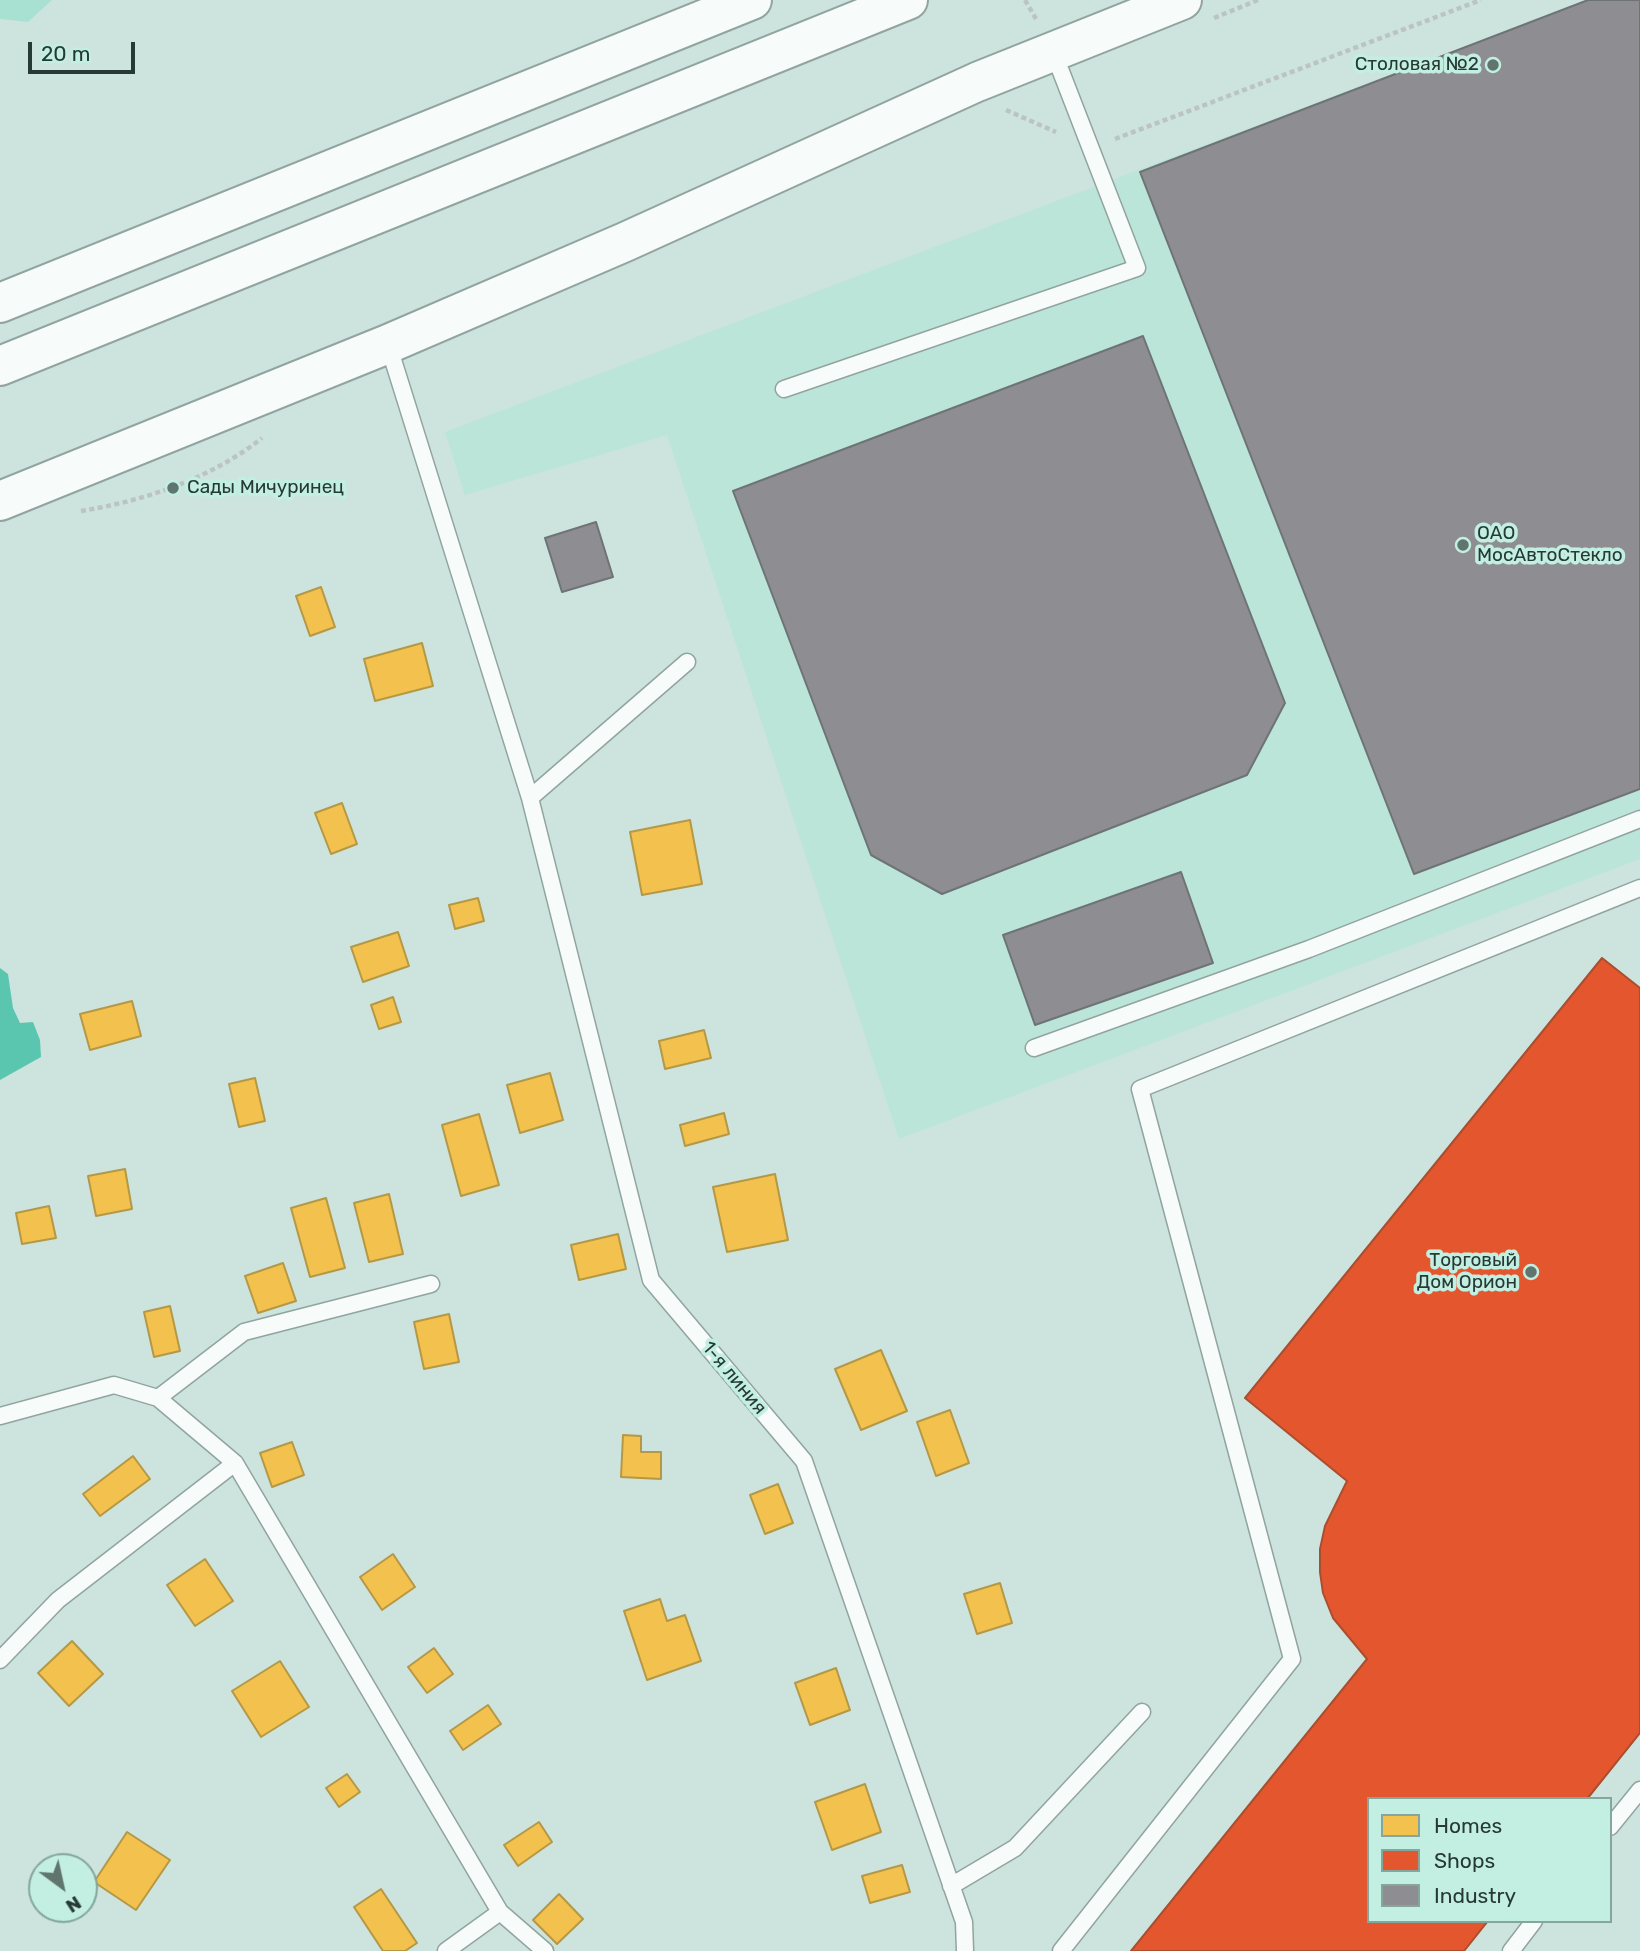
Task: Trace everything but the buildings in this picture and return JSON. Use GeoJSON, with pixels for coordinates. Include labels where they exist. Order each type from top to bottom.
{"type":"FeatureCollection","features":[{"type":"Feature","properties":{"kind":"main road"},"geometry":{"type":"LineString","coordinates":[[0,303],[752,0]]}},
{"type":"Feature","properties":{"kind":"main road"},"geometry":{"type":"LineString","coordinates":[[0,366],[908,0]]}},
{"type":"Feature","properties":{"kind":"main road"},"geometry":{"type":"LineString","coordinates":[[0,500],[388,344],[1053,51],[1182,0]]}},
{"type":"Feature","properties":{"kind":"lane"},"geometry":{"type":"LineString","coordinates":[[784,388],[1137,268],[1093,148],[1053,51]]}},
{"type":"Feature","properties":{"kind":"lane","name":"1-я линия"},"geometry":{"type":"LineString","coordinates":[[388,344],[530,798],[651,1280],[804,1461],[964,1922],[965,1951]]}},
{"type":"Feature","properties":{"kind":"lane"},"geometry":{"type":"LineString","coordinates":[[530,798],[687,662]]}},
{"type":"Feature","properties":{"kind":"lane"},"geometry":{"type":"LineString","coordinates":[[1034,1048],[1309,949],[1640,819]]}},
{"type":"Feature","properties":{"kind":"lane"},"geometry":{"type":"LineString","coordinates":[[1061,1951],[1292,1659],[1140,1089],[1640,888]]}},
{"type":"Feature","properties":{"kind":"lane"},"geometry":{"type":"LineString","coordinates":[[158,1398],[244,1332],[431,1284]]}},
{"type":"Feature","properties":{"kind":"lane"},"geometry":{"type":"LineString","coordinates":[[0,1416],[114,1385],[158,1398],[235,1464],[500,1912],[545,1951]]}},
{"type":"Feature","properties":{"kind":"lane"},"geometry":{"type":"LineString","coordinates":[[0,1660],[58,1600],[235,1464]]}},
{"type":"Feature","properties":{"kind":"lane"},"geometry":{"type":"LineString","coordinates":[[951,1885],[1015,1848],[1142,1712]]}},
{"type":"Feature","properties":{"kind":"lane"},"geometry":{"type":"LineString","coordinates":[[1612,1825],[1640,1790]]}},
{"type":"Feature","properties":{"kind":"lane"},"geometry":{"type":"LineString","coordinates":[[446,1951],[500,1912]]}},
{"type":"Feature","properties":{"kind":"lane"},"geometry":{"type":"LineString","coordinates":[[1510,1951],[1532,1923]]}},
{"type":"Feature","properties":{"kind":"path"},"geometry":{"type":"LineString","coordinates":[[1093,148],[1481,0]]}},
{"type":"Feature","properties":{"kind":"shaded area"},"geometry":{"type":"Polygon","coordinates":[[[0,0],[52,0],[28,22],[0,19],[0,0]]]}},
{"type":"Feature","properties":{"kind":"shaded area"},"geometry":{"type":"Polygon","coordinates":[[[1588,0],[1640,0],[1640,859],[899,1139],[667,435],[465,495],[445,432],[1588,0]]]}},
{"type":"Feature","properties":{"kind":"shaded area"},"geometry":{"type":"Polygon","coordinates":[[[0,968],[8,974],[13,1008],[20,1023],[33,1022],[40,1040],[41,1057],[0,1080],[0,968]]]}},
{"type":"Feature","properties":{"kind":"place","name":"Столовая №2"},"geometry":{"type":"Point","coordinates":[1493,65]}},
{"type":"Feature","properties":{"kind":"place","name":"Сады Мичуринец"},"geometry":{"type":"Point","coordinates":[173,488]}},
{"type":"Feature","properties":{"kind":"place","name":"ОАО МосАвтоСтекло"},"geometry":{"type":"Point","coordinates":[1463,545]}},
{"type":"Feature","properties":{"kind":"place","name":"Торговый Дом Орион"},"geometry":{"type":"Point","coordinates":[1531,1272]}}]}
